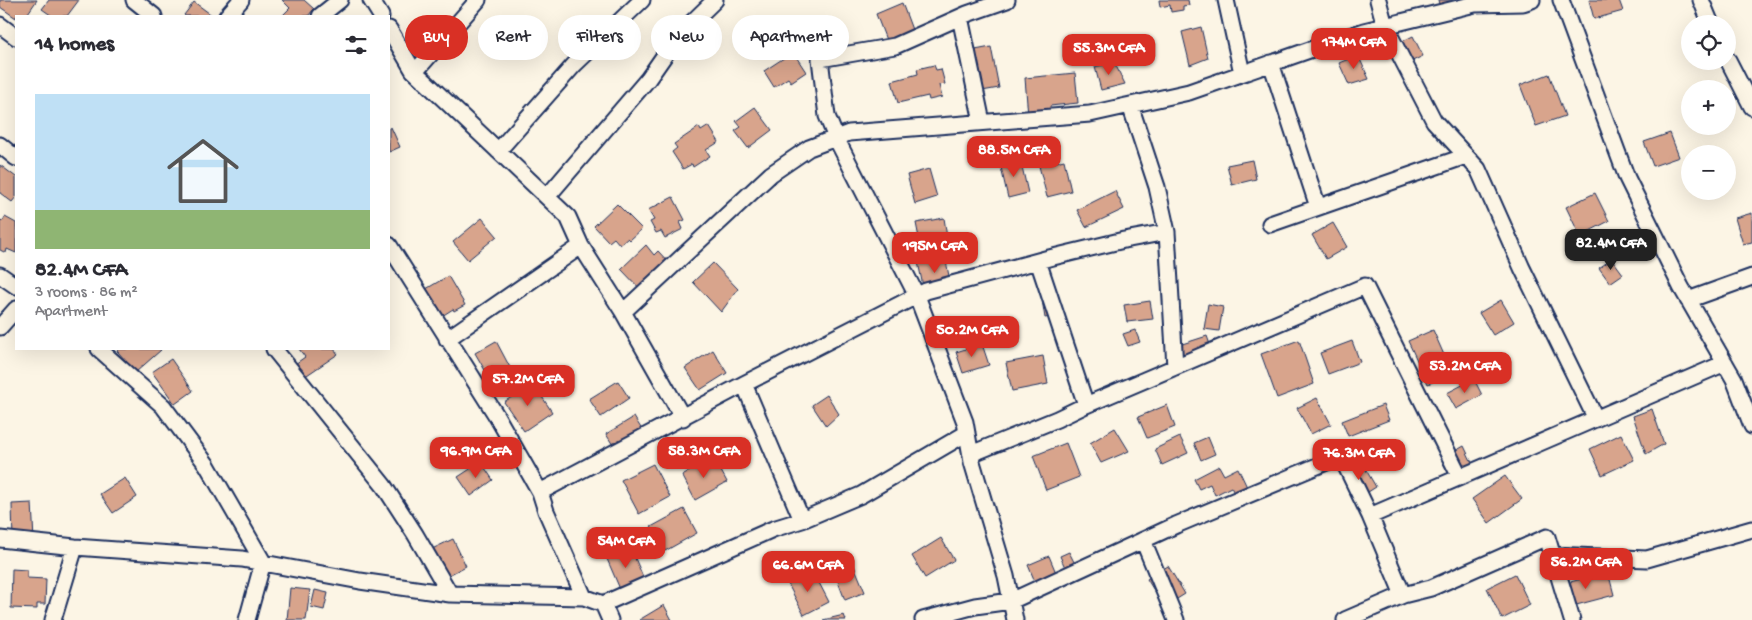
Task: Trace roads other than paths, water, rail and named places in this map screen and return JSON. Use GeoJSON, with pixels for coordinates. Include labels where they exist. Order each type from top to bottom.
{"type":"FeatureCollection","features":[{"type":"Feature","properties":{"kind":"street"},"geometry":{"type":"LineString","coordinates":[[134,0],[153,15]]}},
{"type":"Feature","properties":{"kind":"street"},"geometry":{"type":"LineString","coordinates":[[228,15],[240,0]]}},
{"type":"Feature","properties":{"kind":"street"},"geometry":{"type":"LineString","coordinates":[[321,15],[340,0]]}},
{"type":"Feature","properties":{"kind":"street"},"geometry":{"type":"LineString","coordinates":[[371,0],[380,15]]}},
{"type":"Feature","properties":{"kind":"street"},"geometry":{"type":"LineString","coordinates":[[416,72],[478,0]]}},
{"type":"Feature","properties":{"kind":"street"},"geometry":{"type":"LineString","coordinates":[[498,151],[574,65],[642,0]]}},
{"type":"Feature","properties":{"kind":"street"},"geometry":{"type":"LineString","coordinates":[[546,197],[648,79],[678,36],[715,0]]}},
{"type":"Feature","properties":{"kind":"street"},"geometry":{"type":"LineString","coordinates":[[1007,0],[960,17],[895,46],[820,60],[828,116],[836,138],[917,296],[966,422],[971,454],[1006,576],[1015,620]]}},
{"type":"Feature","properties":{"kind":"street"},"geometry":{"type":"LineString","coordinates":[[1226,0],[1242,73]]}},
{"type":"Feature","properties":{"kind":"street"},"geometry":{"type":"LineString","coordinates":[[1378,0],[1385,26],[1434,121],[1478,169],[1522,268],[1596,419]]}},
{"type":"Feature","properties":{"kind":"street"},"geometry":{"type":"LineString","coordinates":[[623,312],[771,174],[809,148],[849,133],[1090,114],[1189,92],[1385,26],[1474,4],[1523,3],[1532,0]]}},
{"type":"Feature","properties":{"kind":"street"},"geometry":{"type":"LineString","coordinates":[[1561,0],[1627,178],[1688,300],[1734,379],[1752,426]]}},
{"type":"Feature","properties":{"kind":"street"},"geometry":{"type":"LineString","coordinates":[[1701,0],[1708,15]]}},
{"type":"Feature","properties":{"kind":"street"},"geometry":{"type":"LineString","coordinates":[[960,17],[982,122]]}},
{"type":"Feature","properties":{"kind":"street"},"geometry":{"type":"LineString","coordinates":[[0,25],[15,35]]}},
{"type":"Feature","properties":{"kind":"street"},"geometry":{"type":"LineString","coordinates":[[390,31],[416,72],[568,217],[581,246],[623,312],[683,418]]}},
{"type":"Feature","properties":{"kind":"street"},"geometry":{"type":"LineString","coordinates":[[1271,63],[1318,207]]}},
{"type":"Feature","properties":{"kind":"street"},"geometry":{"type":"LineString","coordinates":[[1733,70],[1752,107]]}},
{"type":"Feature","properties":{"kind":"street"},"geometry":{"type":"LineString","coordinates":[[1130,104],[1157,187],[1167,232],[1175,367]]}},
{"type":"Feature","properties":{"kind":"street"},"geometry":{"type":"LineString","coordinates":[[0,145],[15,157]]}},
{"type":"Feature","properties":{"kind":"street"},"geometry":{"type":"LineString","coordinates":[[1270,224],[1466,156]]}},
{"type":"Feature","properties":{"kind":"street"},"geometry":{"type":"LineString","coordinates":[[540,492],[683,418],[744,384],[926,291],[1038,261],[1124,240],[1167,232]]}},
{"type":"Feature","properties":{"kind":"street"},"geometry":{"type":"LineString","coordinates":[[390,246],[496,416],[540,492],[546,511],[584,597]]}},
{"type":"Feature","properties":{"kind":"street"},"geometry":{"type":"LineString","coordinates":[[447,339],[581,246]]}},
{"type":"Feature","properties":{"kind":"street"},"geometry":{"type":"LineString","coordinates":[[1038,261],[1086,405]]}},
{"type":"Feature","properties":{"kind":"street"},"geometry":{"type":"LineString","coordinates":[[0,275],[15,285]]}},
{"type":"Feature","properties":{"kind":"street"},"geometry":{"type":"LineString","coordinates":[[1688,300],[1752,277]]}},
{"type":"Feature","properties":{"kind":"street"},"geometry":{"type":"LineString","coordinates":[[971,454],[1057,419],[1365,286],[1460,477]]}},
{"type":"Feature","properties":{"kind":"street"},"geometry":{"type":"LineString","coordinates":[[0,327],[15,310]]}},
{"type":"Feature","properties":{"kind":"street"},"geometry":{"type":"LineString","coordinates":[[100,350],[163,406],[207,465],[263,562],[247,620]]}},
{"type":"Feature","properties":{"kind":"street"},"geometry":{"type":"LineString","coordinates":[[275,350],[384,486],[416,534],[450,594]]}},
{"type":"Feature","properties":{"kind":"street"},"geometry":{"type":"LineString","coordinates":[[1370,516],[1725,364]]}},
{"type":"Feature","properties":{"kind":"street"},"geometry":{"type":"LineString","coordinates":[[744,384],[802,520]]}},
{"type":"Feature","properties":{"kind":"street"},"geometry":{"type":"LineString","coordinates":[[0,539],[263,562],[360,581],[450,594],[584,597],[603,604],[773,529],[802,520],[861,495],[967,433]]}},
{"type":"Feature","properties":{"kind":"street"},"geometry":{"type":"LineString","coordinates":[[923,620],[975,606],[1011,601],[1143,540],[1341,456],[1370,516],[1403,595]]}},
{"type":"Feature","properties":{"kind":"street"},"geometry":{"type":"LineString","coordinates":[[1552,555],[1647,559],[1752,528]]}},
{"type":"Feature","properties":{"kind":"street"},"geometry":{"type":"LineString","coordinates":[[1346,620],[1403,595],[1431,588],[1547,537],[1572,620]]}},
{"type":"Feature","properties":{"kind":"street"},"geometry":{"type":"LineString","coordinates":[[1143,540],[1176,620]]}},
{"type":"Feature","properties":{"kind":"street"},"geometry":{"type":"LineString","coordinates":[[53,620],[75,547]]}},
{"type":"Feature","properties":{"kind":"street"},"geometry":{"type":"LineString","coordinates":[[603,604],[610,620]]}}]}
